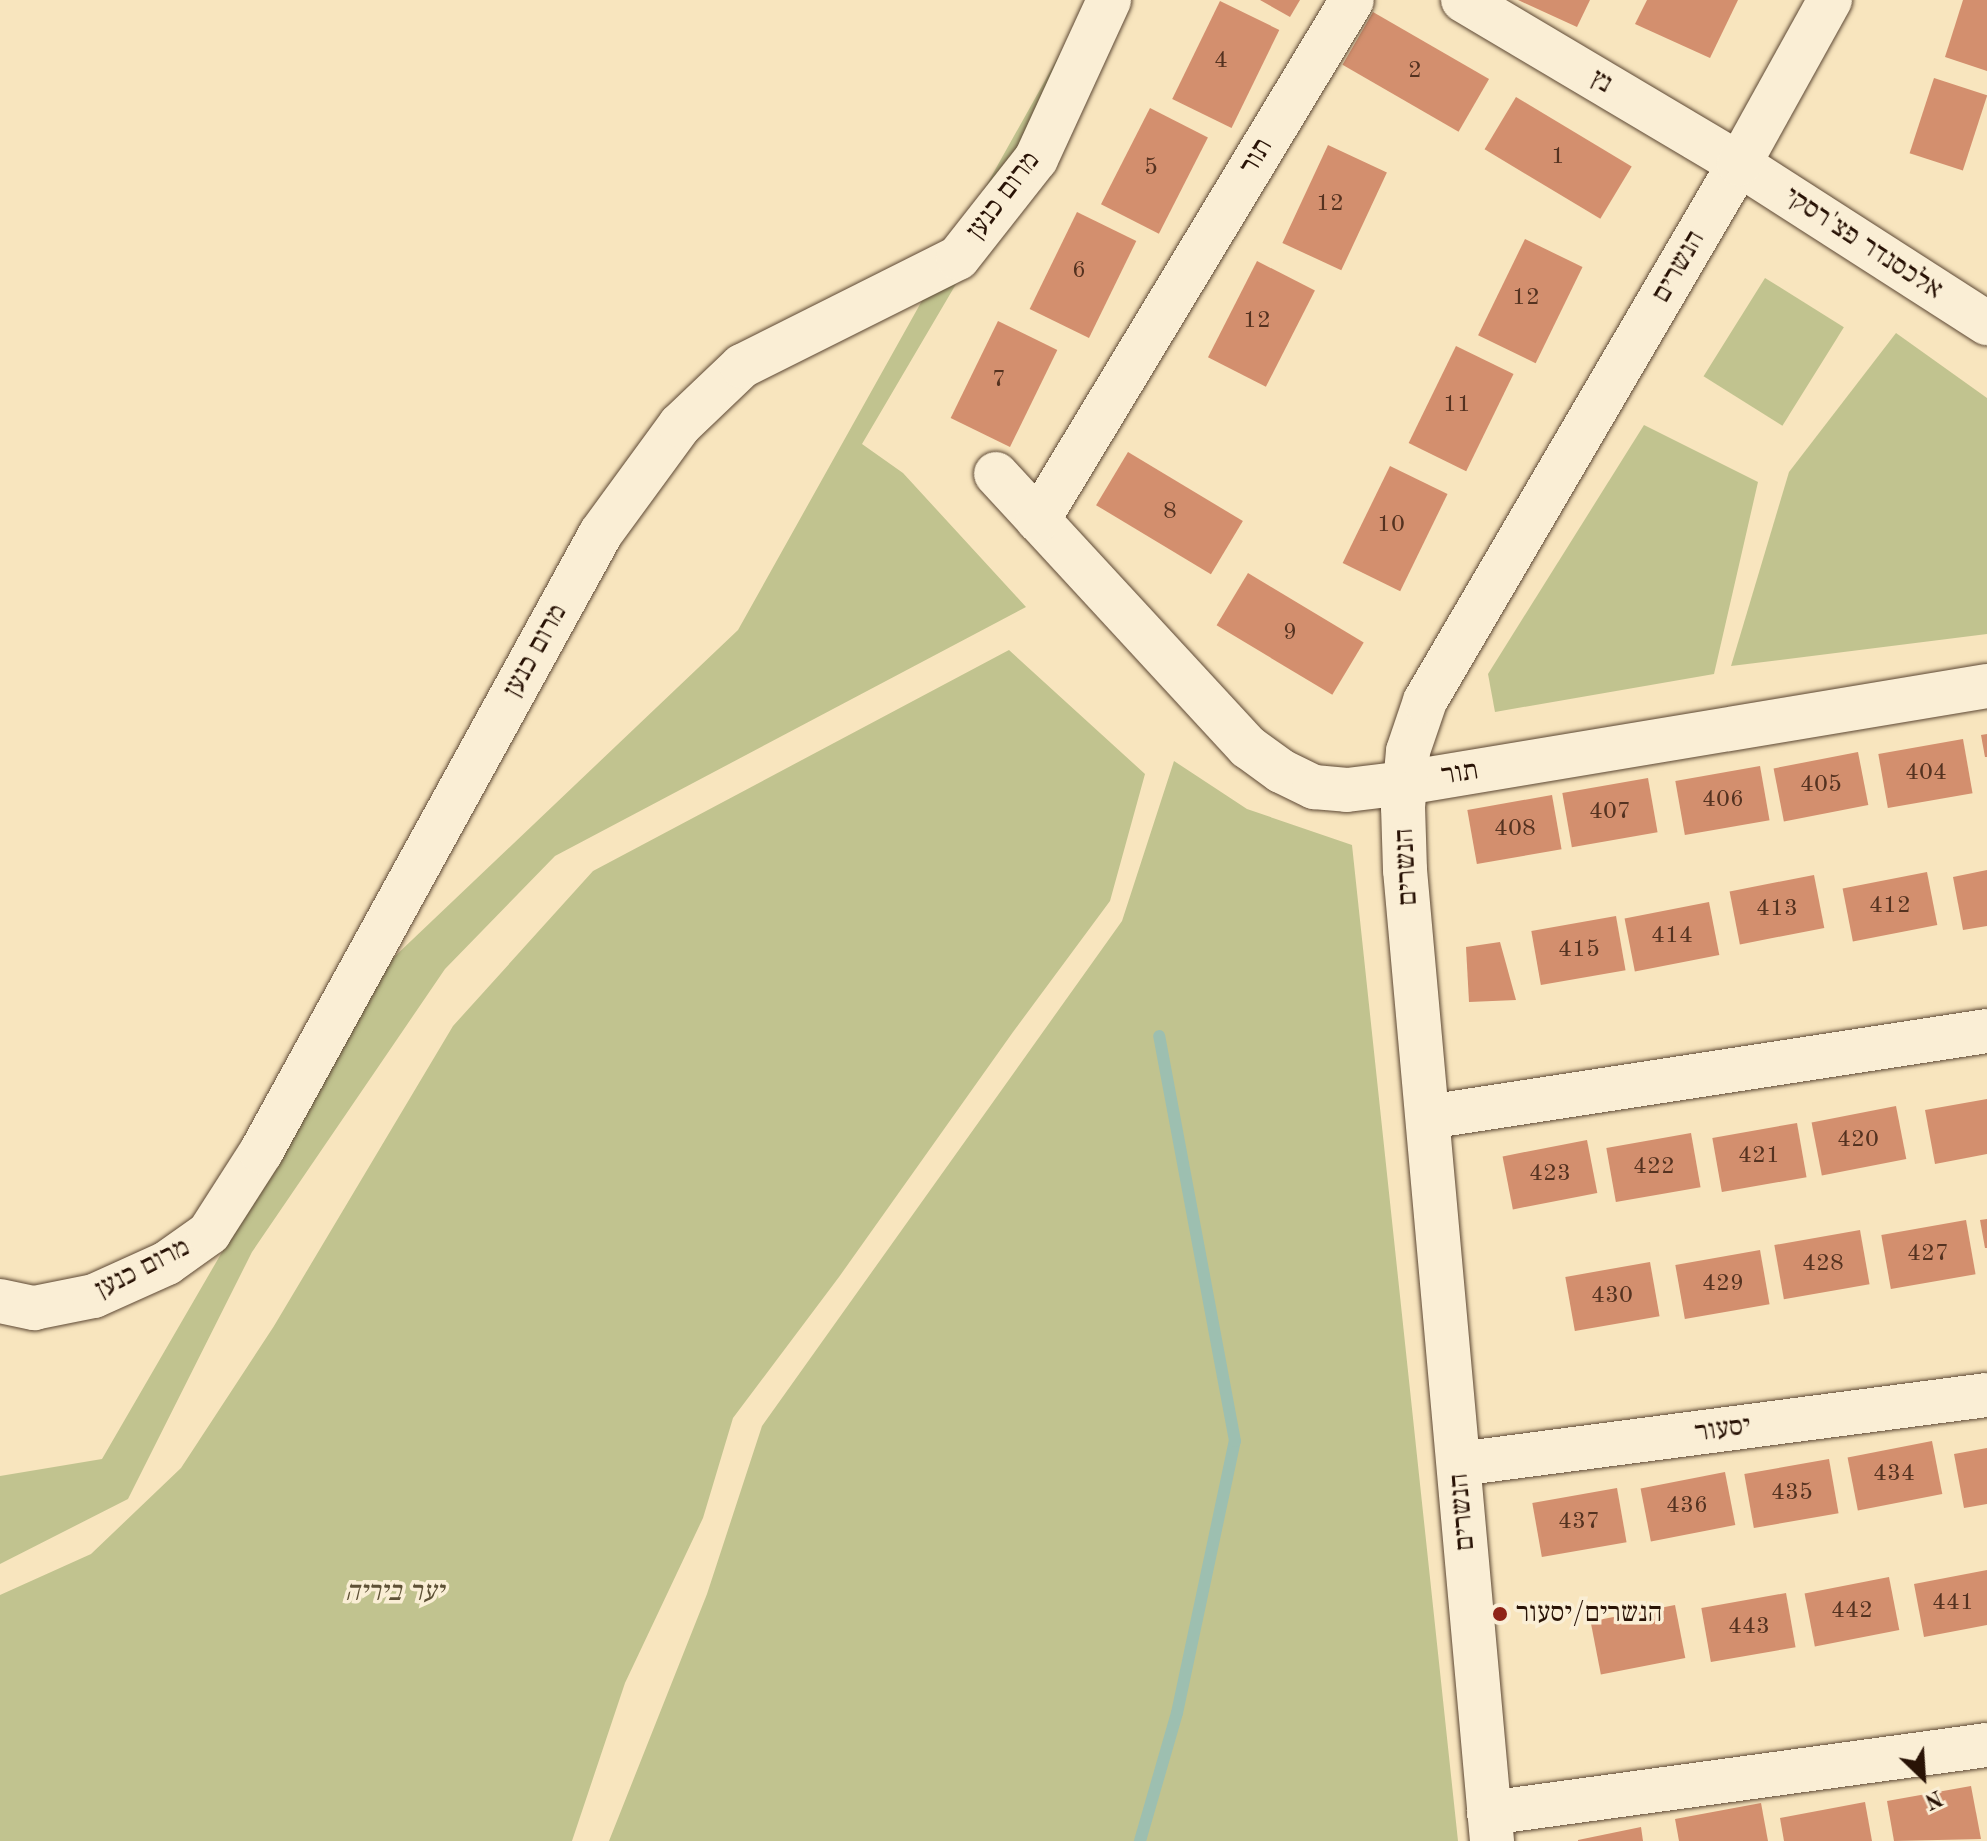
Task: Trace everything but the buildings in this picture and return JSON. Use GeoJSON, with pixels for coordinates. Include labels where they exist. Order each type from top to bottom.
{"type":"FeatureCollection","features":[{"type":"Feature","properties":{"kind":"street","name":"מרום כנען"},"geometry":{"type":"LineString","coordinates":[[0,1301],[34,1308],[94,1296],[167,1263],[209,1233],[261,1152],[601,533],[671,437],[742,366],[958,258],[1036,159],[1109,0]]}},
{"type":"Feature","properties":{"kind":"street","name":"תור"},"geometry":{"type":"LineString","coordinates":[[1038,520],[1352,0]]}},
{"type":"Feature","properties":{"kind":"street","name":"נץ"},"geometry":{"type":"LineString","coordinates":[[1463,0],[1739,164]]}},
{"type":"Feature","properties":{"kind":"street","name":"הנשרים"},"geometry":{"type":"LineString","coordinates":[[1491,1827],[1405,870],[1408,751],[1425,701],[1739,164],[1830,0]]}},
{"type":"Feature","properties":{"kind":"street","name":"אלכסנדר פצ'רסקי"},"geometry":{"type":"LineString","coordinates":[[1739,164],[1987,323]]}},
{"type":"Feature","properties":{"kind":"street","name":"תור"},"geometry":{"type":"LineString","coordinates":[[996,474],[1248,747],[1281,771],[1314,787],[1347,790],[1405,783],[1987,686]]}},
{"type":"Feature","properties":{"kind":"street"},"geometry":{"type":"LineString","coordinates":[[1428,1117],[1987,1031]]}},
{"type":"Feature","properties":{"kind":"street","name":"יסעור"},"geometry":{"type":"LineString","coordinates":[[1459,1464],[1987,1395]]}},
{"type":"Feature","properties":{"kind":"street"},"geometry":{"type":"LineString","coordinates":[[1491,1827],[1987,1745]]}},
{"type":"Feature","properties":{"kind":"green space"},"geometry":{"type":"Polygon","coordinates":[[[1090,0],[1123,0],[862,444],[903,473],[1026,607],[555,856],[445,969],[252,1252],[128,1499],[0,1564],[0,1476],[102,1459],[392,959],[738,630],[1090,0]]]}},
{"type":"Feature","properties":{"kind":"green space"},"geometry":{"type":"Polygon","coordinates":[[[1765,278],[1844,327],[1782,426],[1704,376],[1765,278]]]}},
{"type":"Feature","properties":{"kind":"green space"},"geometry":{"type":"Polygon","coordinates":[[[1896,333],[1987,398],[1987,634],[1731,666],[1789,472],[1896,333]]]}},
{"type":"Feature","properties":{"kind":"green space"},"geometry":{"type":"Polygon","coordinates":[[[1644,425],[1758,482],[1714,674],[1495,712],[1488,674],[1644,425]]]}},
{"type":"Feature","properties":{"kind":"green space","name":"יער ביריה"},"geometry":{"type":"Polygon","coordinates":[[[1009,650],[1145,774],[1110,901],[839,1277],[733,1418],[703,1518],[625,1683],[572,1841],[0,1841],[0,1595],[91,1554],[181,1468],[274,1326],[453,1026],[593,871],[1009,650]]]}},
{"type":"Feature","properties":{"kind":"green space"},"geometry":{"type":"Polygon","coordinates":[[[1174,761],[1247,809],[1352,845],[1458,1841],[609,1841],[707,1594],[762,1426],[1122,921],[1174,761]]]}},
{"type":"Feature","properties":{"kind":"waterway"},"geometry":{"type":"LineString","coordinates":[[1140,1841],[1177,1713],[1235,1441],[1159,1036]]}},
{"type":"Feature","properties":{"kind":"place","name":"הנשרים/יסעור"},"geometry":{"type":"Point","coordinates":[1500,1614]}}]}
